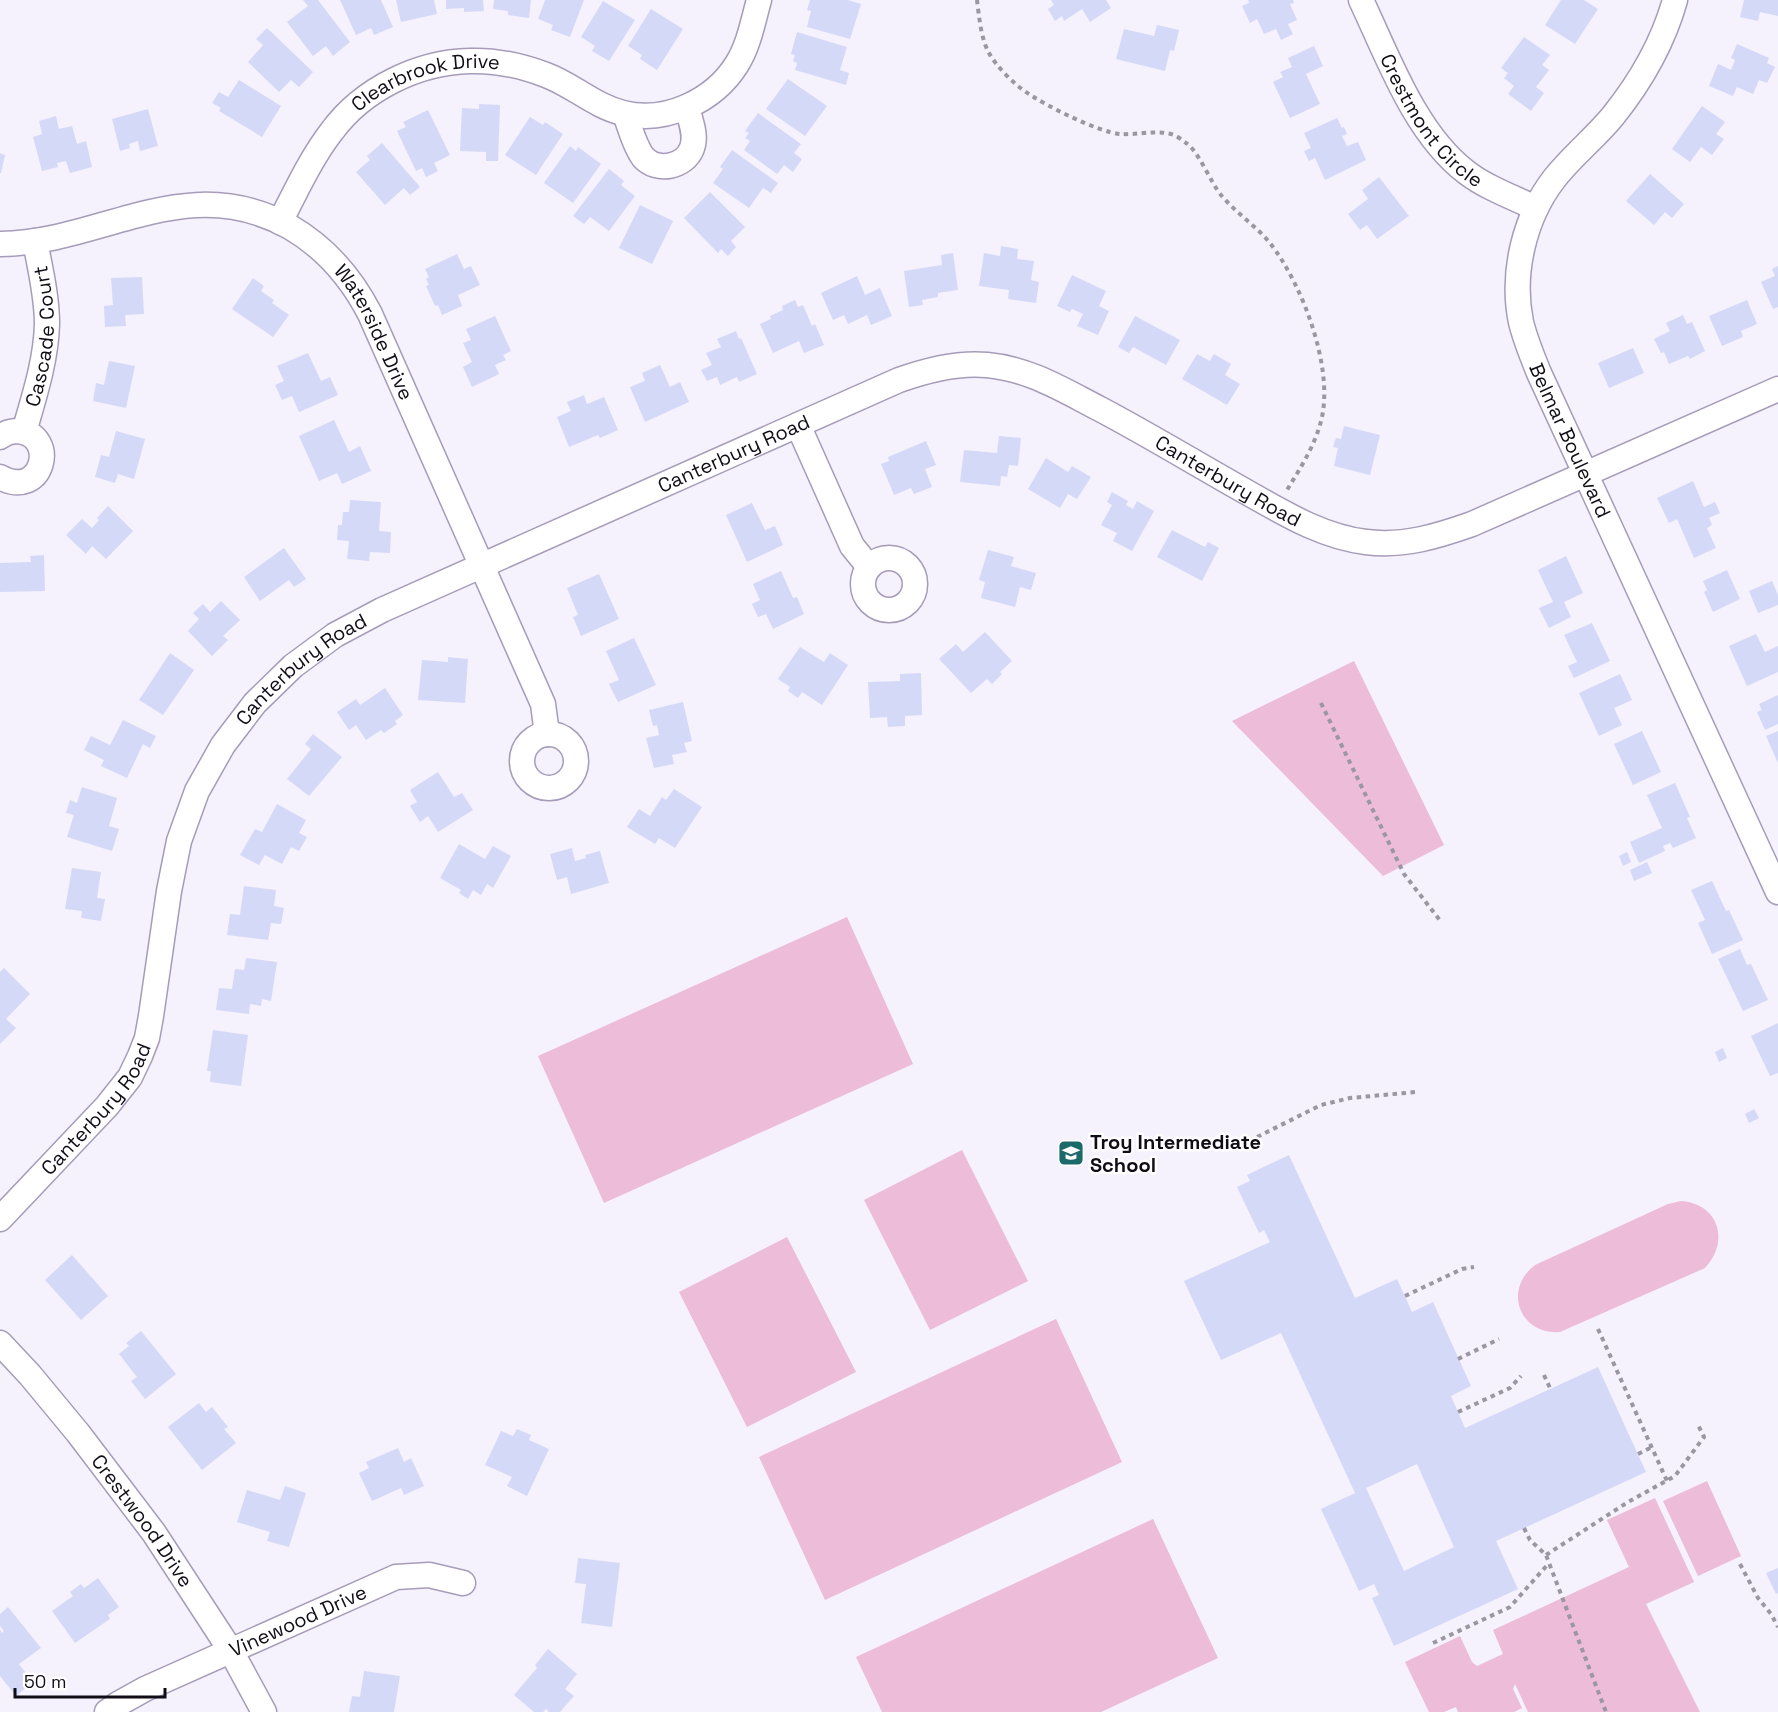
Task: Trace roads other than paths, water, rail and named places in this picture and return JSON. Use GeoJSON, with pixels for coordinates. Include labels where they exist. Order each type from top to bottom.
{"type":"FeatureCollection","features":[{"type":"Feature","properties":{"kind":"street","name":"Clearbrook Drive"},"geometry":{"type":"LineString","coordinates":[[280,222],[332,130],[360,102],[393,80],[430,66],[470,61],[509,64],[548,76],[608,109],[625,114],[669,113],[687,107],[713,91],[737,65],[749,36],[759,0]]}},
{"type":"Feature","properties":{"kind":"street","name":"Crestmont Circle"},"geometry":{"type":"LineString","coordinates":[[1361,0],[1408,99],[1427,133],[1451,160],[1468,174],[1536,208]]}},
{"type":"Feature","properties":{"kind":"street","name":"Belmar Boulevard"},"geometry":{"type":"LineString","coordinates":[[1675,0],[1657,48],[1630,94],[1612,118],[1553,181],[1536,208],[1521,252],[1518,281],[1521,320],[1539,373],[1778,892]]}},
{"type":"Feature","properties":{"kind":"street"},"geometry":{"type":"LineString","coordinates":[[625,114],[643,157],[662,167],[674,165],[685,159],[692,148],[694,136],[687,107]]}},
{"type":"Feature","properties":{"kind":"street","name":"Waterside Drive"},"geometry":{"type":"LineString","coordinates":[[0,244],[35,241],[159,210],[190,205],[238,208],[280,222],[310,239],[322,249],[342,270],[362,297],[543,704],[547,734]]}},
{"type":"Feature","properties":{"kind":"street","name":"Cascade Court"},"geometry":{"type":"LineString","coordinates":[[24,432],[44,354],[47,323],[35,241]]}},
{"type":"Feature","properties":{"kind":"street","name":"Canterbury Road"},"geometry":{"type":"LineString","coordinates":[[0,1219],[108,1106],[130,1077],[140,1056],[147,1038],[151,1016],[169,891],[179,841],[197,791],[223,745],[255,703],[293,666],[335,635],[382,610],[917,373],[935,369],[987,365],[1016,370],[1040,378],[1122,421],[1290,517],[1335,535],[1366,542],[1396,544],[1435,537],[1472,524],[1778,388]]}},
{"type":"Feature","properties":{"kind":"street"},"geometry":{"type":"LineString","coordinates":[[798,425],[852,546],[869,567]]}},
{"type":"Feature","properties":{"kind":"street","name":"Cascade Court"},"geometry":{"type":"LineString","coordinates":[[0,437],[14,431],[24,432],[33,437],[42,455],[41,465],[36,474],[28,480],[18,483],[8,482],[0,477]]}},
{"type":"Feature","properties":{"kind":"street","name":"Crestwood Drive"},"geometry":{"type":"LineString","coordinates":[[0,1343],[51,1400],[154,1533],[231,1651],[264,1712]]}},
{"type":"Feature","properties":{"kind":"street","name":"Vinewood Drive"},"geometry":{"type":"LineString","coordinates":[[107,1712],[145,1689],[396,1577],[429,1575],[463,1583]]}},
{"type":"Feature","properties":{"kind":"place","name":"Troy Intermediate School"},"geometry":{"type":"Point","coordinates":[1071,1153]}}]}
